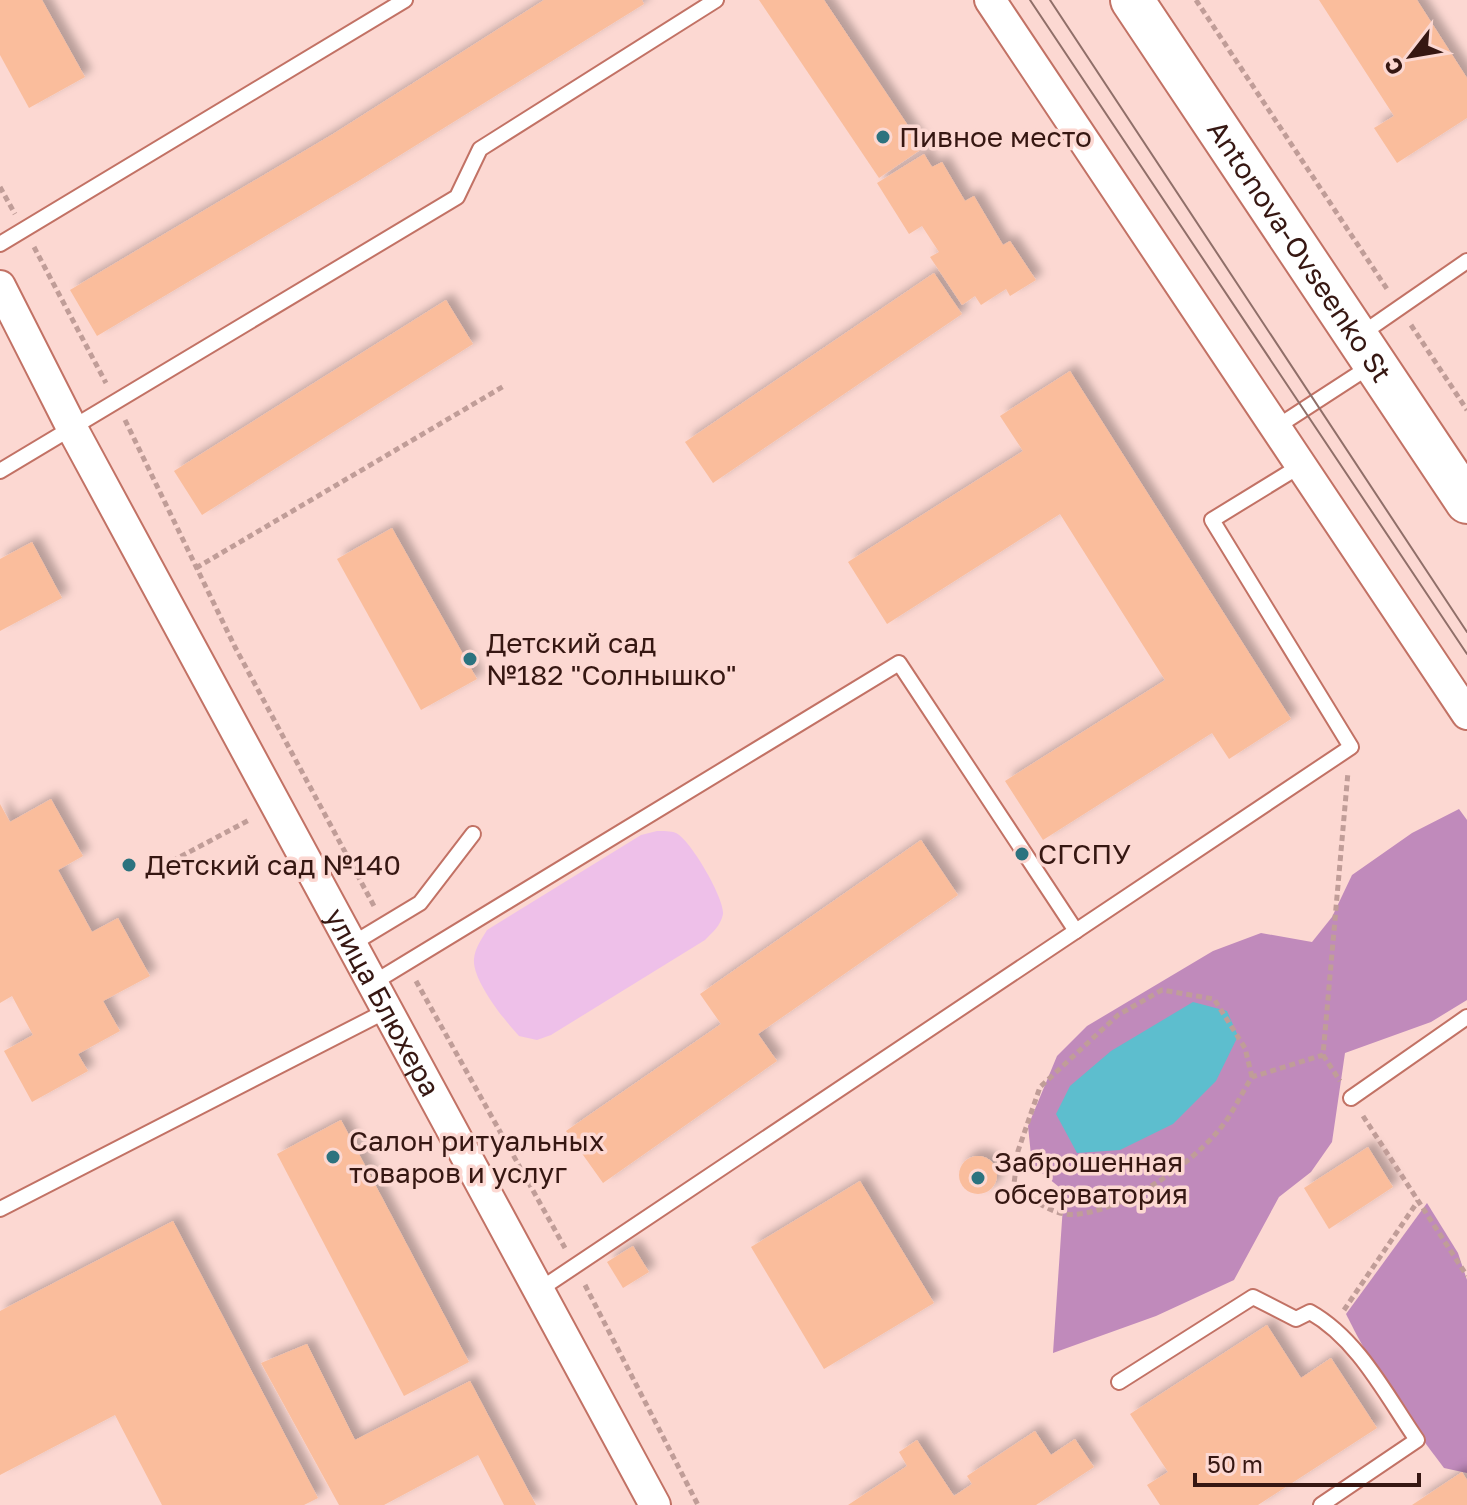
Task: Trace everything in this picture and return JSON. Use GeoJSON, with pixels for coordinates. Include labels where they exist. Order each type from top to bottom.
{"type":"FeatureCollection","features":[{"type":"Feature","properties":{"kind":"main road","name":"Antonova-Ovseenko St"},"geometry":{"type":"LineString","coordinates":[[1132,0],[1467,502]]}},
{"type":"Feature","properties":{"kind":"street"},"geometry":{"type":"LineString","coordinates":[[990,0],[1467,714]]}},
{"type":"Feature","properties":{"kind":"street","name":"улица Блюхера"},"geometry":{"type":"LineString","coordinates":[[0,286],[73,430],[655,1505]]}},
{"type":"Feature","properties":{"kind":"lane"},"geometry":{"type":"LineString","coordinates":[[0,244],[405,0]]}},
{"type":"Feature","properties":{"kind":"lane"},"geometry":{"type":"LineString","coordinates":[[0,471],[457,197],[480,149],[716,0]]}},
{"type":"Feature","properties":{"kind":"lane"},"geometry":{"type":"LineString","coordinates":[[1274,428],[1365,351],[1399,307],[1467,261]]}},
{"type":"Feature","properties":{"kind":"lane"},"geometry":{"type":"LineString","coordinates":[[539,1290],[1351,747],[1212,520],[1300,466]]}},
{"type":"Feature","properties":{"kind":"lane"},"geometry":{"type":"LineString","coordinates":[[373,983],[899,663],[1076,931]]}},
{"type":"Feature","properties":{"kind":"lane"},"geometry":{"type":"LineString","coordinates":[[352,944],[420,903],[473,834]]}},
{"type":"Feature","properties":{"kind":"lane"},"geometry":{"type":"LineString","coordinates":[[0,1209],[388,1010]]}},
{"type":"Feature","properties":{"kind":"lane"},"geometry":{"type":"LineString","coordinates":[[1351,1098],[1467,1017]]}},
{"type":"Feature","properties":{"kind":"lane"},"geometry":{"type":"LineString","coordinates":[[1119,1382],[1253,1297],[1296,1319],[1310,1312],[1333,1326],[1369,1369],[1417,1440],[1321,1505]]}},
{"type":"Feature","properties":{"kind":"path"},"geometry":{"type":"LineString","coordinates":[[1196,0],[1467,410]]}},
{"type":"Feature","properties":{"kind":"path"},"geometry":{"type":"LineString","coordinates":[[0,187],[117,403],[235,647],[385,925]]}},
{"type":"Feature","properties":{"kind":"path"},"geometry":{"type":"LineString","coordinates":[[196,568],[504,386]]}},
{"type":"Feature","properties":{"kind":"path"},"geometry":{"type":"LineString","coordinates":[[1351,747],[1323,1055],[1467,1276]]}},
{"type":"Feature","properties":{"kind":"path"},"geometry":{"type":"LineString","coordinates":[[163,866],[259,815]]}},
{"type":"Feature","properties":{"kind":"path"},"geometry":{"type":"LineString","coordinates":[[406,964],[620,1347],[698,1505]]}},
{"type":"Feature","properties":{"kind":"path"},"geometry":{"type":"LineString","coordinates":[[1252,1077],[1245,1048],[1214,999],[1162,990],[1118,1015],[1040,1087],[1018,1151],[1014,1184],[1040,1206],[1077,1215],[1121,1201],[1185,1165],[1221,1129],[1252,1077],[1323,1055]]}},
{"type":"Feature","properties":{"kind":"path"},"geometry":{"type":"LineString","coordinates":[[1333,1326],[1418,1201]]}},
{"type":"Feature","properties":{"kind":"shaded area"},"geometry":{"type":"Polygon","coordinates":[[[1459,809],[1467,820],[1467,1000],[1431,1022],[1345,1053],[1332,1142],[1311,1172],[1279,1197],[1234,1280],[1156,1316],[1053,1353],[1064,1191],[1032,1165],[1028,1126],[1057,1056],[1087,1026],[1213,951],[1261,933],[1312,942],[1332,917],[1352,875],[1412,833],[1459,809]]]}},
{"type":"Feature","properties":{"kind":"shaded area"},"geometry":{"type":"Polygon","coordinates":[[[657,831],[676,833],[698,857],[722,906],[719,925],[705,940],[551,1035],[537,1040],[519,1036],[490,1000],[478,978],[474,959],[487,930],[641,835],[657,831]]]}},
{"type":"Feature","properties":{"kind":"shaded area"},"geometry":{"type":"Polygon","coordinates":[[[1427,1203],[1458,1253],[1467,1280],[1467,1473],[1444,1468],[1391,1394],[1346,1314],[1427,1203]]]}},
{"type":"Feature","properties":{"kind":"water"},"geometry":{"type":"Polygon","coordinates":[[[1193,1002],[1227,1011],[1238,1036],[1216,1081],[1173,1124],[1120,1150],[1077,1153],[1056,1114],[1070,1086],[1111,1051],[1193,1002]]]}},
{"type":"Feature","properties":{"kind":"building"},"geometry":{"type":"Polygon","coordinates":[[[0,0],[42,0],[85,77],[29,108],[0,55],[0,0]]]}},
{"type":"Feature","properties":{"kind":"building"},"geometry":{"type":"Polygon","coordinates":[[[544,0],[642,0],[644,4],[360,180],[97,336],[70,290],[333,134],[544,0]]]}},
{"type":"Feature","properties":{"kind":"building"},"geometry":{"type":"Polygon","coordinates":[[[759,0],[824,0],[923,148],[879,178],[759,0]]]}},
{"type":"Feature","properties":{"kind":"building"},"geometry":{"type":"Polygon","coordinates":[[[1319,0],[1417,0],[1467,78],[1467,118],[1397,163],[1374,128],[1394,116],[1319,0]]]}},
{"type":"Feature","properties":{"kind":"building"},"geometry":{"type":"Polygon","coordinates":[[[924,154],[932,167],[942,162],[965,201],[974,196],[1003,245],[1010,241],[1036,280],[1010,296],[1006,289],[981,305],[975,296],[962,305],[930,257],[939,252],[922,226],[909,234],[877,183],[924,154]]]}},
{"type":"Feature","properties":{"kind":"building"},"geometry":{"type":"Polygon","coordinates":[[[934,273],[962,314],[713,483],[685,442],[934,273]]]}},
{"type":"Feature","properties":{"kind":"building"},"geometry":{"type":"Polygon","coordinates":[[[446,300],[473,344],[202,515],[174,471],[446,300]]]}},
{"type":"Feature","properties":{"kind":"building"},"geometry":{"type":"Polygon","coordinates":[[[1070,371],[1291,719],[1229,759],[1212,733],[1043,840],[1005,781],[1165,680],[1060,514],[887,624],[848,562],[1023,451],[1000,416],[1070,371]]]}},
{"type":"Feature","properties":{"kind":"building"},"geometry":{"type":"Polygon","coordinates":[[[392,528],[477,679],[421,710],[337,559],[392,528]]]}},
{"type":"Feature","properties":{"kind":"building"},"geometry":{"type":"Polygon","coordinates":[[[32,542],[62,598],[0,631],[0,559],[32,542]]]}},
{"type":"Feature","properties":{"kind":"building"},"geometry":{"type":"Polygon","coordinates":[[[51,799],[83,856],[58,870],[92,932],[118,918],[150,976],[103,1001],[120,1031],[78,1054],[88,1071],[32,1102],[4,1051],[33,1035],[12,996],[0,1003],[0,804],[10,822],[51,799]]]}},
{"type":"Feature","properties":{"kind":"building"},"geometry":{"type":"Polygon","coordinates":[[[921,840],[958,895],[758,1034],[777,1061],[603,1183],[566,1131],[721,1024],[700,994],[921,840]]]}},
{"type":"Feature","properties":{"kind":"building"},"geometry":{"type":"Polygon","coordinates":[[[341,1120],[469,1362],[404,1396],[277,1154],[341,1120]]]}},
{"type":"Feature","properties":{"kind":"building"},"geometry":{"type":"Polygon","coordinates":[[[1368,1147],[1393,1187],[1329,1229],[1304,1188],[1368,1147]]]}},
{"type":"Feature","properties":{"kind":"building","name":"Заброшенная обсерватория"},"geometry":{"type":"Polygon","coordinates":[[[978,1156],[991,1162],[997,1175],[991,1188],[978,1194],[965,1188],[959,1175],[965,1162],[978,1156]]]}},
{"type":"Feature","properties":{"kind":"building"},"geometry":{"type":"Polygon","coordinates":[[[860,1181],[934,1303],[824,1369],[751,1247],[860,1181]]]}},
{"type":"Feature","properties":{"kind":"building"},"geometry":{"type":"Polygon","coordinates":[[[173,1221],[318,1498],[304,1505],[162,1505],[115,1415],[0,1475],[0,1311],[173,1221]]]}},
{"type":"Feature","properties":{"kind":"building"},"geometry":{"type":"Polygon","coordinates":[[[633,1246],[649,1272],[623,1288],[607,1262],[633,1246]]]}},
{"type":"Feature","properties":{"kind":"building"},"geometry":{"type":"Polygon","coordinates":[[[1267,1325],[1301,1378],[1331,1358],[1377,1428],[1258,1505],[1160,1505],[1147,1485],[1168,1472],[1130,1414],[1267,1325]]]}},
{"type":"Feature","properties":{"kind":"building"},"geometry":{"type":"Polygon","coordinates":[[[307,1344],[355,1440],[470,1381],[536,1505],[504,1505],[478,1455],[384,1505],[339,1505],[261,1363],[307,1344]]]}},
{"type":"Feature","properties":{"kind":"building"},"geometry":{"type":"Polygon","coordinates":[[[1035,1431],[1051,1455],[1075,1439],[1094,1467],[1036,1505],[848,1505],[907,1466],[899,1452],[917,1440],[954,1496],[972,1484],[967,1476],[1035,1431]]]}},
{"type":"Feature","properties":{"kind":"building"},"geometry":{"type":"Polygon","coordinates":[[[1462,1472],[1467,1480],[1467,1505],[1412,1505],[1462,1472]]]}},
{"type":"Feature","properties":{"kind":"tram line"},"geometry":{"type":"LineString","coordinates":[[1030,0],[1467,654]]}},
{"type":"Feature","properties":{"kind":"tram line"},"geometry":{"type":"LineString","coordinates":[[1050,0],[1467,632]]}},
{"type":"Feature","properties":{"kind":"place","name":"Пивное место"},"geometry":{"type":"Point","coordinates":[883,137]}},
{"type":"Feature","properties":{"kind":"place","name":"Детский сад №182 \"Солнышко\""},"geometry":{"type":"Point","coordinates":[470,659]}},
{"type":"Feature","properties":{"kind":"place","name":"СГСПУ"},"geometry":{"type":"Point","coordinates":[1022,854]}},
{"type":"Feature","properties":{"kind":"place","name":"Детский сад №140"},"geometry":{"type":"Point","coordinates":[129,865]}},
{"type":"Feature","properties":{"kind":"place","name":"Салон ритуальных товаров и услуг"},"geometry":{"type":"Point","coordinates":[333,1157]}},
{"type":"Feature","properties":{"kind":"place","name":"Заброшенная обсерватория"},"geometry":{"type":"Point","coordinates":[978,1178]}}]}
